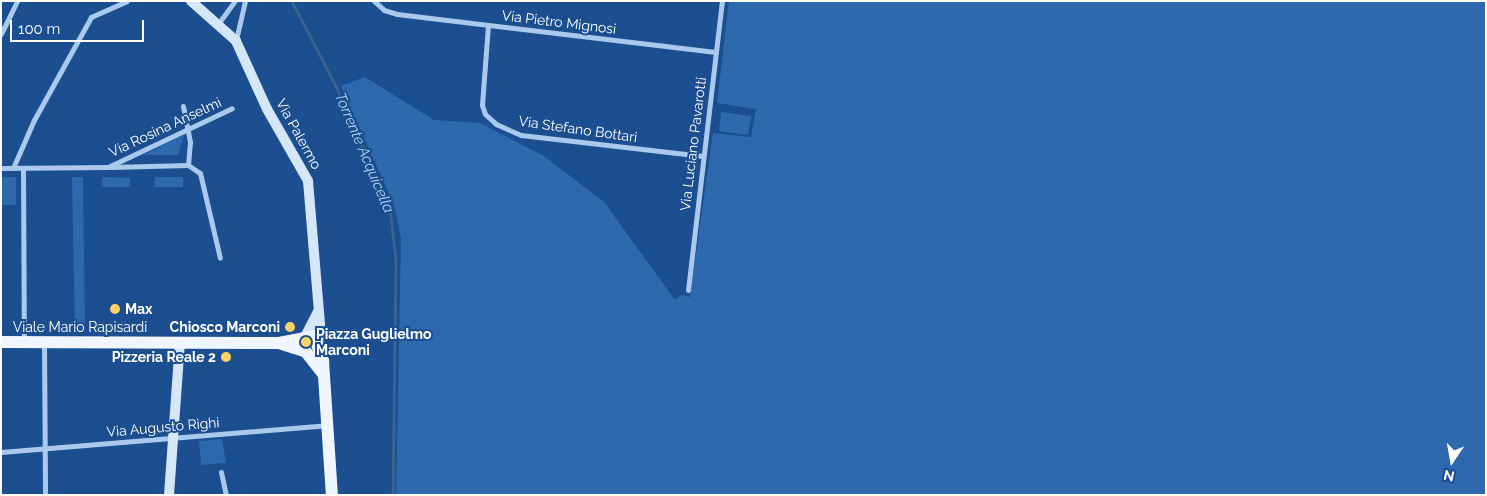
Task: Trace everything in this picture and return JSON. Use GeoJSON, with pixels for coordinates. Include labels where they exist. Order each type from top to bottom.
{"type":"FeatureCollection","features":[{"type":"Feature","properties":{"kind":"main road","name":"Via Palermo"},"geometry":{"type":"LineString","coordinates":[[191,1],[236,41],[267,109],[308,181],[319,307],[318,345]]}},
{"type":"Feature","properties":{"kind":"main road"},"geometry":{"type":"LineString","coordinates":[[319,307],[300,344],[324,376]]}},
{"type":"Feature","properties":{"kind":"main road"},"geometry":{"type":"LineString","coordinates":[[279,343],[304,336],[314,336],[318,345],[324,376],[332,495]]}},
{"type":"Feature","properties":{"kind":"main road","name":"Viale Mario Rapisardi"},"geometry":{"type":"LineString","coordinates":[[1,342],[279,343]]}},
{"type":"Feature","properties":{"kind":"main road"},"geometry":{"type":"LineString","coordinates":[[169,495],[180,342]]}},
{"type":"Feature","properties":{"kind":"main road"},"geometry":{"type":"LineString","coordinates":[[279,343],[305,352],[313,352],[318,345]]}},
{"type":"Feature","properties":{"kind":"street"},"geometry":{"type":"LineString","coordinates":[[1,34],[17,1]]}},
{"type":"Feature","properties":{"kind":"street"},"geometry":{"type":"LineString","coordinates":[[13,168],[34,120],[91,16],[127,1]]}},
{"type":"Feature","properties":{"kind":"street"},"geometry":{"type":"LineString","coordinates":[[218,24],[235,1]]}},
{"type":"Feature","properties":{"kind":"street"},"geometry":{"type":"LineString","coordinates":[[236,41],[245,1]]}},
{"type":"Feature","properties":{"kind":"street","name":"Via Pietro Mignosi"},"geometry":{"type":"LineString","coordinates":[[374,1],[384,10],[398,14],[716,52]]}},
{"type":"Feature","properties":{"kind":"street","name":"Via Luciano Pavarotti"},"geometry":{"type":"LineString","coordinates":[[688,290],[722,1]]}},
{"type":"Feature","properties":{"kind":"street","name":"Via Stefano Bottari"},"geometry":{"type":"LineString","coordinates":[[488,24],[482,105],[484,114],[496,124],[522,135],[703,156]]}},
{"type":"Feature","properties":{"kind":"street"},"geometry":{"type":"LineString","coordinates":[[183,106],[188,129],[188,165],[202,178],[220,258]]}},
{"type":"Feature","properties":{"kind":"street","name":"Via Rosina Anselmi"},"geometry":{"type":"LineString","coordinates":[[108,167],[232,108]]}},
{"type":"Feature","properties":{"kind":"street","name":"Via Rosina Anselmi"},"geometry":{"type":"LineString","coordinates":[[1,168],[188,165]]}},
{"type":"Feature","properties":{"kind":"street"},"geometry":{"type":"LineString","coordinates":[[24,168],[24,342]]}},
{"type":"Feature","properties":{"kind":"street"},"geometry":{"type":"LineString","coordinates":[[44,342],[45,495]]}},
{"type":"Feature","properties":{"kind":"street","name":"Via Augusto Righi"},"geometry":{"type":"LineString","coordinates":[[1,452],[327,424]]}},
{"type":"Feature","properties":{"kind":"street"},"geometry":{"type":"LineString","coordinates":[[221,472],[226,495]]}},
{"type":"Feature","properties":{"kind":"shaded area"},"geometry":{"type":"Polygon","coordinates":[[[729,1],[1486,1],[1486,495],[396,495],[401,238],[394,205],[341,86],[365,77],[434,120],[480,123],[544,156],[604,202],[675,300],[681,295],[690,297],[713,133],[751,137],[756,109],[717,103],[729,1]]]}},
{"type":"Feature","properties":{"kind":"shaded area"},"geometry":{"type":"Polygon","coordinates":[[[721,112],[751,116],[748,135],[719,131],[721,112]]]}},
{"type":"Feature","properties":{"kind":"shaded area"},"geometry":{"type":"Polygon","coordinates":[[[184,135],[178,155],[143,155],[184,135]]]}},
{"type":"Feature","properties":{"kind":"shaded area"},"geometry":{"type":"Polygon","coordinates":[[[1,177],[16,177],[16,205],[1,205],[1,177]]]}},
{"type":"Feature","properties":{"kind":"shaded area"},"geometry":{"type":"Polygon","coordinates":[[[72,177],[83,177],[85,331],[75,331],[72,177]]]}},
{"type":"Feature","properties":{"kind":"shaded area"},"geometry":{"type":"Polygon","coordinates":[[[102,177],[130,178],[130,187],[102,187],[102,177]]]}},
{"type":"Feature","properties":{"kind":"shaded area"},"geometry":{"type":"Polygon","coordinates":[[[155,177],[183,177],[183,187],[154,187],[155,177]]]}},
{"type":"Feature","properties":{"kind":"shaded area"},"geometry":{"type":"Polygon","coordinates":[[[101,322],[129,322],[129,331],[101,331],[101,322]]]}},
{"type":"Feature","properties":{"kind":"shaded area"},"geometry":{"type":"Polygon","coordinates":[[[222,439],[226,463],[201,465],[199,441],[222,439]]]}},
{"type":"Feature","properties":{"kind":"waterway","name":"Torrente Acquicella"},"geometry":{"type":"LineString","coordinates":[[292,1],[334,82],[390,208],[396,261],[393,495]]}},
{"type":"Feature","properties":{"kind":"place","name":"Max"},"geometry":{"type":"Point","coordinates":[115,309]}},
{"type":"Feature","properties":{"kind":"place","name":"Chiosco Marconi"},"geometry":{"type":"Point","coordinates":[290,327]}},
{"type":"Feature","properties":{"kind":"place","name":"Piazza Guglielmo Marconi"},"geometry":{"type":"Point","coordinates":[306,342]}},
{"type":"Feature","properties":{"kind":"place","name":"Pizzeria Reale 2"},"geometry":{"type":"Point","coordinates":[226,357]}}]}
